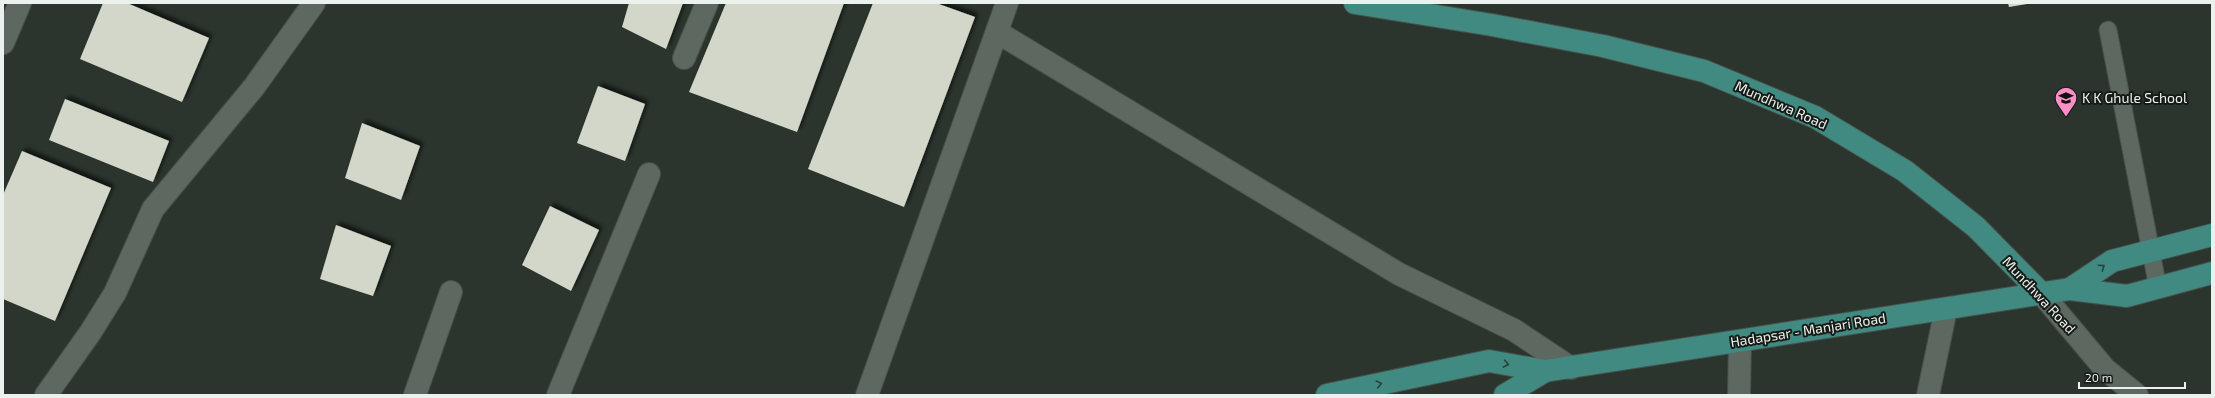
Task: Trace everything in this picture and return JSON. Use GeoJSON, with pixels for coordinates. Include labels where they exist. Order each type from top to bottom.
{"type":"FeatureCollection","features":[{"type":"Feature","properties":{"kind":"main road","name":"Mundhwa Road"},"geometry":{"type":"LineString","coordinates":[[1355,3],[1492,25],[1603,46],[1704,71],[1815,117],[1905,171],[1976,228],[2042,294]]}},
{"type":"Feature","properties":{"kind":"main road","name":"Hadapsar - Manjari Road"},"geometry":{"type":"LineString","coordinates":[[2070,289],[2112,261],[2212,236]]}},
{"type":"Feature","properties":{"kind":"main road","name":"Hadapsar - Manjari Road"},"geometry":{"type":"LineString","coordinates":[[1545,371],[2070,289],[2127,296],[2212,273]]}},
{"type":"Feature","properties":{"kind":"main road"},"geometry":{"type":"LineString","coordinates":[[1327,395],[1489,361],[1545,371]]}},
{"type":"Feature","properties":{"kind":"main road"},"geometry":{"type":"LineString","coordinates":[[1505,395],[1545,371]]}},
{"type":"Feature","properties":{"kind":"street"},"geometry":{"type":"LineString","coordinates":[[3,43],[20,3]]}},
{"type":"Feature","properties":{"kind":"street"},"geometry":{"type":"LineString","coordinates":[[46,395],[90,333],[114,293],[153,209],[254,87],[314,3]]}},
{"type":"Feature","properties":{"kind":"street"},"geometry":{"type":"LineString","coordinates":[[684,58],[707,3]]}},
{"type":"Feature","properties":{"kind":"street"},"geometry":{"type":"LineString","coordinates":[[867,395],[1007,3]]}},
{"type":"Feature","properties":{"kind":"street"},"geometry":{"type":"LineString","coordinates":[[997,32],[1399,274],[1514,330],[1571,368]]}},
{"type":"Feature","properties":{"kind":"street"},"geometry":{"type":"LineString","coordinates":[[558,395],[649,174]]}},
{"type":"Feature","properties":{"kind":"street"},"geometry":{"type":"LineString","coordinates":[[415,395],[451,292]]}},
{"type":"Feature","properties":{"kind":"street","name":"Mundhwa Road"},"geometry":{"type":"LineString","coordinates":[[2042,294],[2105,369],[2137,395]]}},
{"type":"Feature","properties":{"kind":"street"},"geometry":{"type":"LineString","coordinates":[[1928,395],[1946,309]]}},
{"type":"Feature","properties":{"kind":"street"},"geometry":{"type":"LineString","coordinates":[[1739,395],[1740,341]]}},
{"type":"Feature","properties":{"kind":"lane"},"geometry":{"type":"LineString","coordinates":[[2108,30],[2158,288]]}},
{"type":"Feature","properties":{"kind":"building"},"geometry":{"type":"Polygon","coordinates":[[[103,3],[127,3],[209,38],[182,102],[80,59],[103,3]]]}},
{"type":"Feature","properties":{"kind":"building"},"geometry":{"type":"Polygon","coordinates":[[[629,3],[683,3],[666,49],[622,27],[629,3]]]}},
{"type":"Feature","properties":{"kind":"building"},"geometry":{"type":"Polygon","coordinates":[[[726,3],[844,3],[797,132],[689,92],[726,3]]]}},
{"type":"Feature","properties":{"kind":"building"},"geometry":{"type":"Polygon","coordinates":[[[873,3],[936,3],[975,17],[904,207],[808,169],[873,3]]]}},
{"type":"Feature","properties":{"kind":"building"},"geometry":{"type":"Polygon","coordinates":[[[2008,3],[2027,3],[2027,4],[2009,7],[2008,3]]]}},
{"type":"Feature","properties":{"kind":"building"},"geometry":{"type":"Polygon","coordinates":[[[598,86],[645,104],[625,161],[577,143],[598,86]]]}},
{"type":"Feature","properties":{"kind":"building"},"geometry":{"type":"Polygon","coordinates":[[[65,99],[169,141],[153,182],[49,140],[65,99]]]}},
{"type":"Feature","properties":{"kind":"building"},"geometry":{"type":"Polygon","coordinates":[[[362,123],[420,146],[401,200],[345,178],[362,123]]]}},
{"type":"Feature","properties":{"kind":"building"},"geometry":{"type":"Polygon","coordinates":[[[22,151],[111,188],[55,321],[3,299],[3,195],[22,151]]]}},
{"type":"Feature","properties":{"kind":"building"},"geometry":{"type":"Polygon","coordinates":[[[550,206],[599,230],[571,291],[522,265],[550,206]]]}},
{"type":"Feature","properties":{"kind":"building"},"geometry":{"type":"Polygon","coordinates":[[[336,225],[391,246],[373,296],[320,279],[336,225]]]}},
{"type":"Feature","properties":{"kind":"place","name":"K K Ghule School"},"geometry":{"type":"Point","coordinates":[2066,118]}}]}
